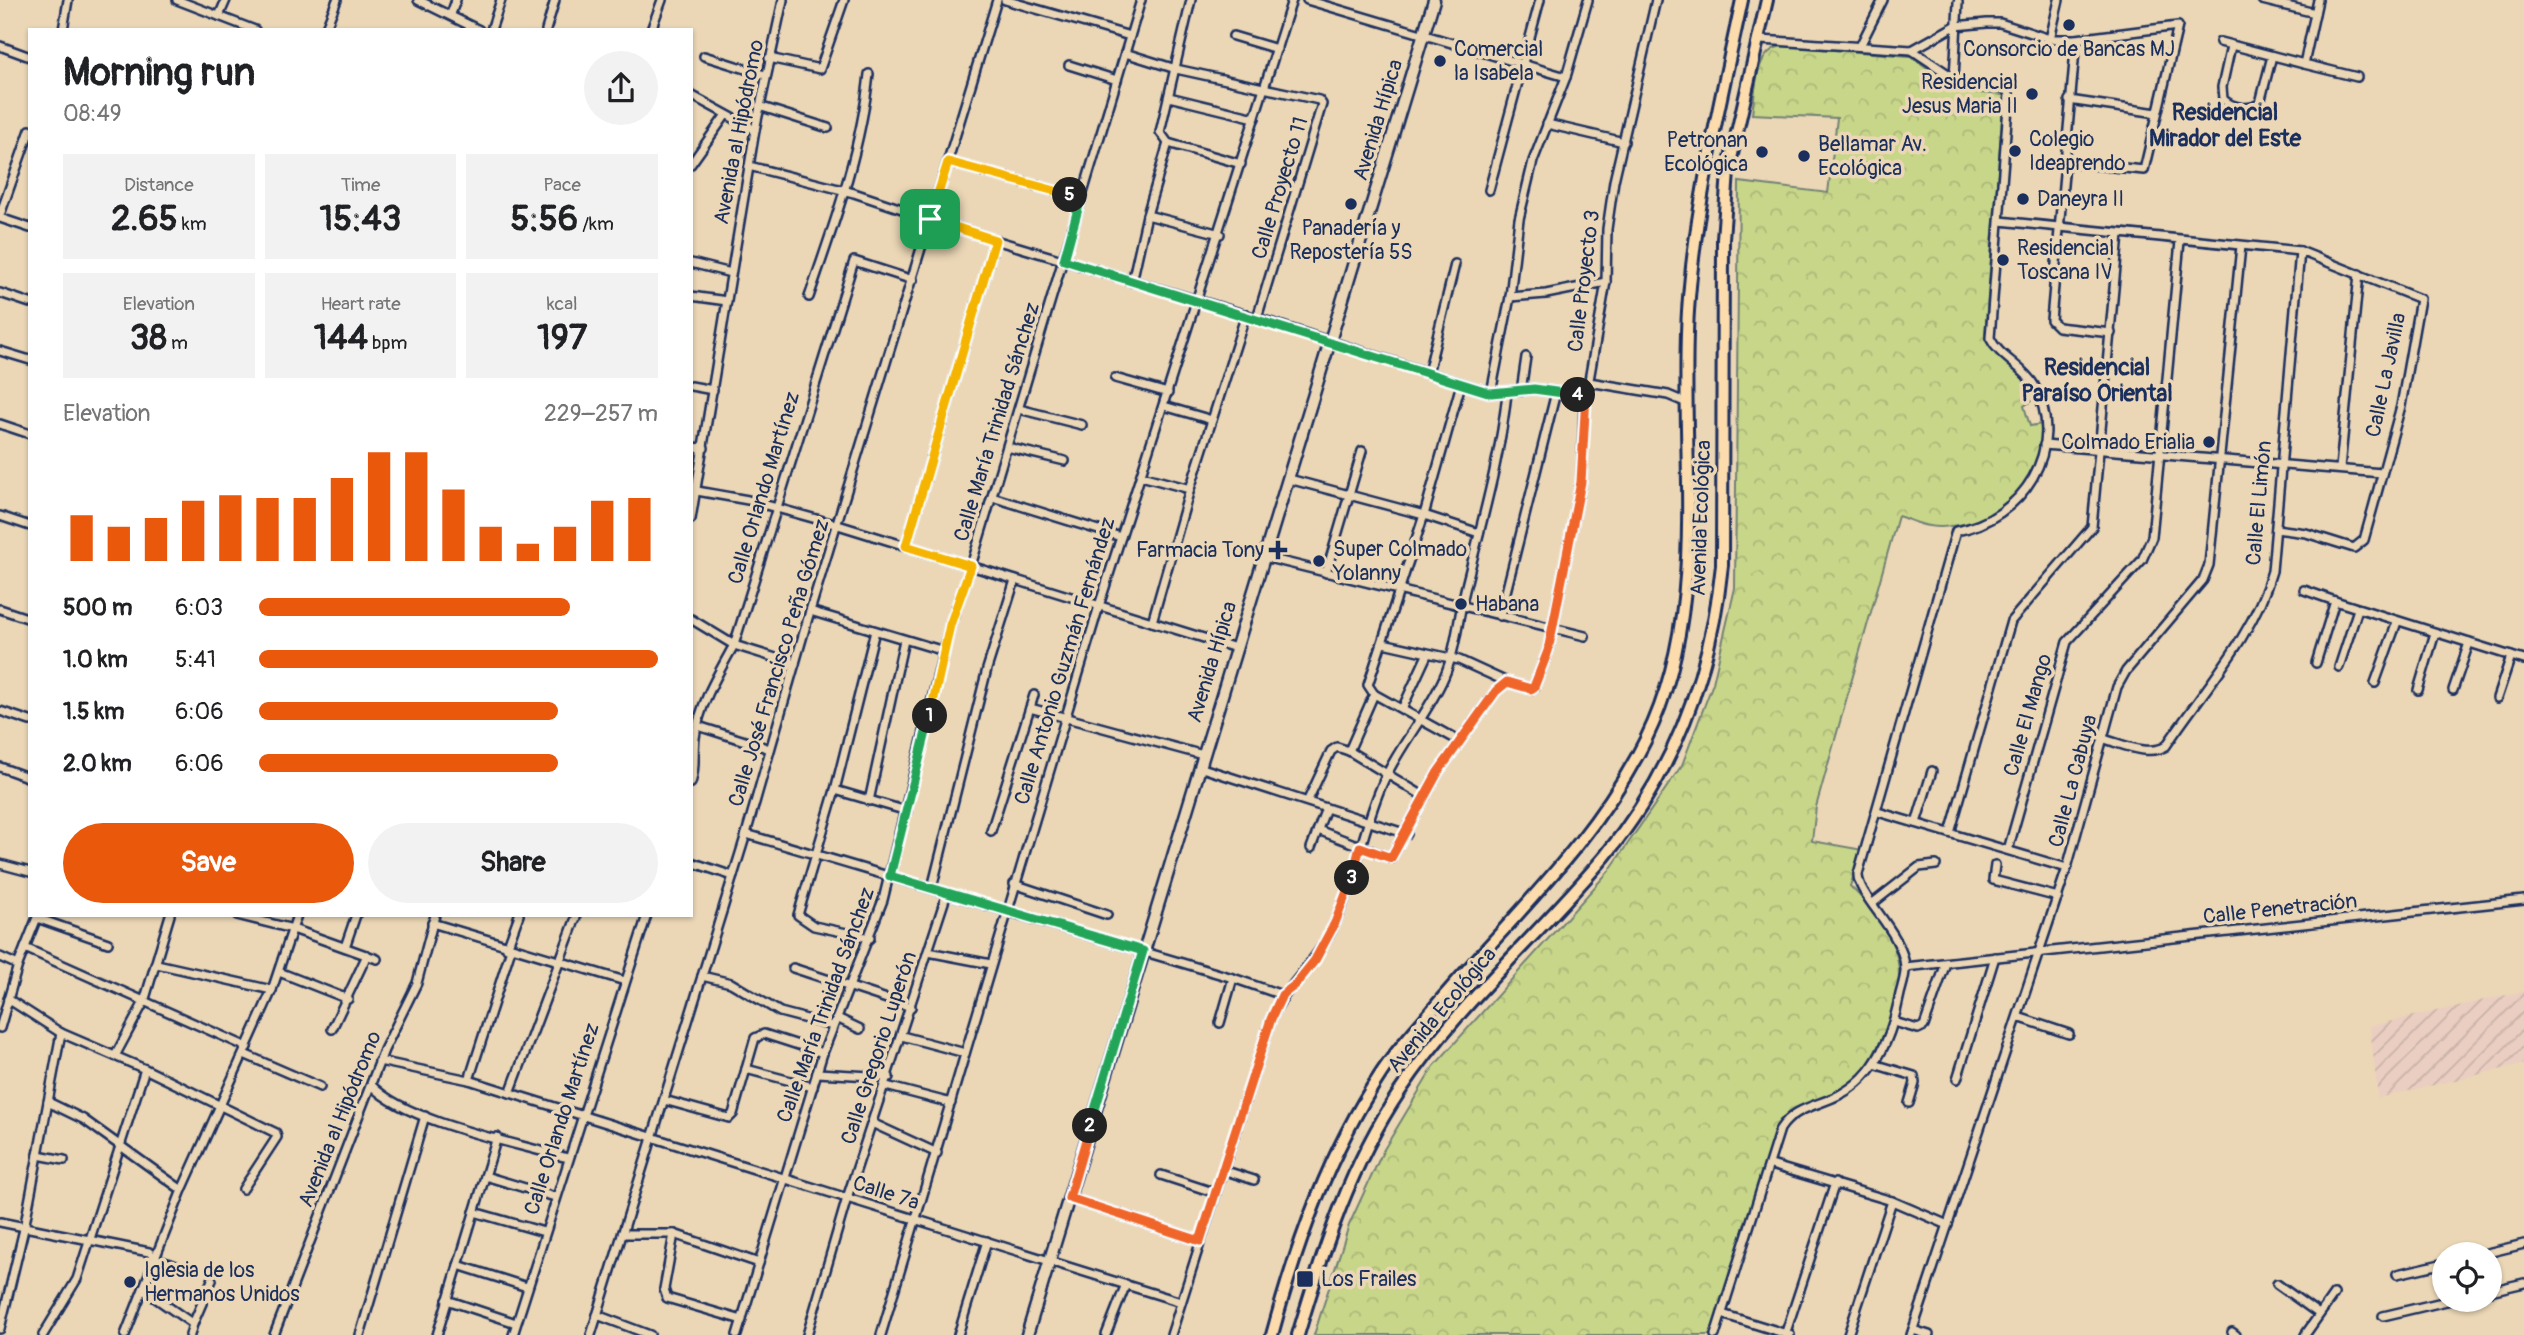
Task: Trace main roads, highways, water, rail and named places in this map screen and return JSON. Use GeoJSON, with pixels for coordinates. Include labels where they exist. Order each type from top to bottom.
{"type":"FeatureCollection","features":[{"type":"Feature","properties":{"kind":"main road"},"geometry":{"type":"LineString","coordinates":[[1272,1335],[1309,1216],[1330,1165],[1382,1071],[1493,937],[1581,843],[1603,813],[1646,738],[1676,650],[1683,603],[1687,544],[1688,315],[1695,230],[1716,115],[1742,0]]}},
{"type":"Feature","properties":{"kind":"main road","name":"Avenida Ecológica"},"geometry":{"type":"LineString","coordinates":[[1298,1335],[1333,1222],[1377,1127],[1450,1023],[1580,885],[1628,826],[1672,755],[1690,712],[1717,610],[1722,565],[1723,239],[1728,172],[1767,0]]}},
{"type":"Feature","properties":{"kind":"place","name":"Consorcio de Bancas MJ"},"geometry":{"type":"Point","coordinates":[2069,25]}},
{"type":"Feature","properties":{"kind":"place","name":"Comercial la Isabela"},"geometry":{"type":"Point","coordinates":[1440,61]}},
{"type":"Feature","properties":{"kind":"place","name":"Residencial Jesus Maria II"},"geometry":{"type":"Point","coordinates":[2032,94]}},
{"type":"Feature","properties":{"kind":"place","name":"Colegio Ideaprendo"},"geometry":{"type":"Point","coordinates":[2015,151]}},
{"type":"Feature","properties":{"kind":"place","name":"Petronan Ecológica"},"geometry":{"type":"Point","coordinates":[1762,152]}},
{"type":"Feature","properties":{"kind":"place","name":"Bellamar Av. Ecológica"},"geometry":{"type":"Point","coordinates":[1804,156]}},
{"type":"Feature","properties":{"kind":"place","name":"Daneyra II"},"geometry":{"type":"Point","coordinates":[2023,199]}},
{"type":"Feature","properties":{"kind":"place","name":"Panadería y Repostería 5S"},"geometry":{"type":"Point","coordinates":[1351,204]}},
{"type":"Feature","properties":{"kind":"place","name":"Residencial Toscana IV"},"geometry":{"type":"Point","coordinates":[2003,260]}},
{"type":"Feature","properties":{"kind":"place","name":"Colmado Erialia"},"geometry":{"type":"Point","coordinates":[2209,442]}},
{"type":"Feature","properties":{"kind":"place","name":"Farmacia Tony"},"geometry":{"type":"Point","coordinates":[1278,550]}},
{"type":"Feature","properties":{"kind":"place","name":"Super Colmado Yolanny"},"geometry":{"type":"Point","coordinates":[1319,561]}},
{"type":"Feature","properties":{"kind":"place","name":"Habana"},"geometry":{"type":"Point","coordinates":[1461,604]}},
{"type":"Feature","properties":{"kind":"place","name":"Los Frailes"},"geometry":{"type":"Point","coordinates":[1305,1279]}},
{"type":"Feature","properties":{"kind":"place","name":"Iglesia de los Hermanos Unidos"},"geometry":{"type":"Point","coordinates":[130,1282]}},
{"type":"Feature","properties":{"kind":"district","name":"Residencial Mirador del Este"},"geometry":{"type":"Point","coordinates":[2225,125]}},
{"type":"Feature","properties":{"kind":"district","name":"Residencial Paraíso Oriental"},"geometry":{"type":"Point","coordinates":[2097,380]}}]}
